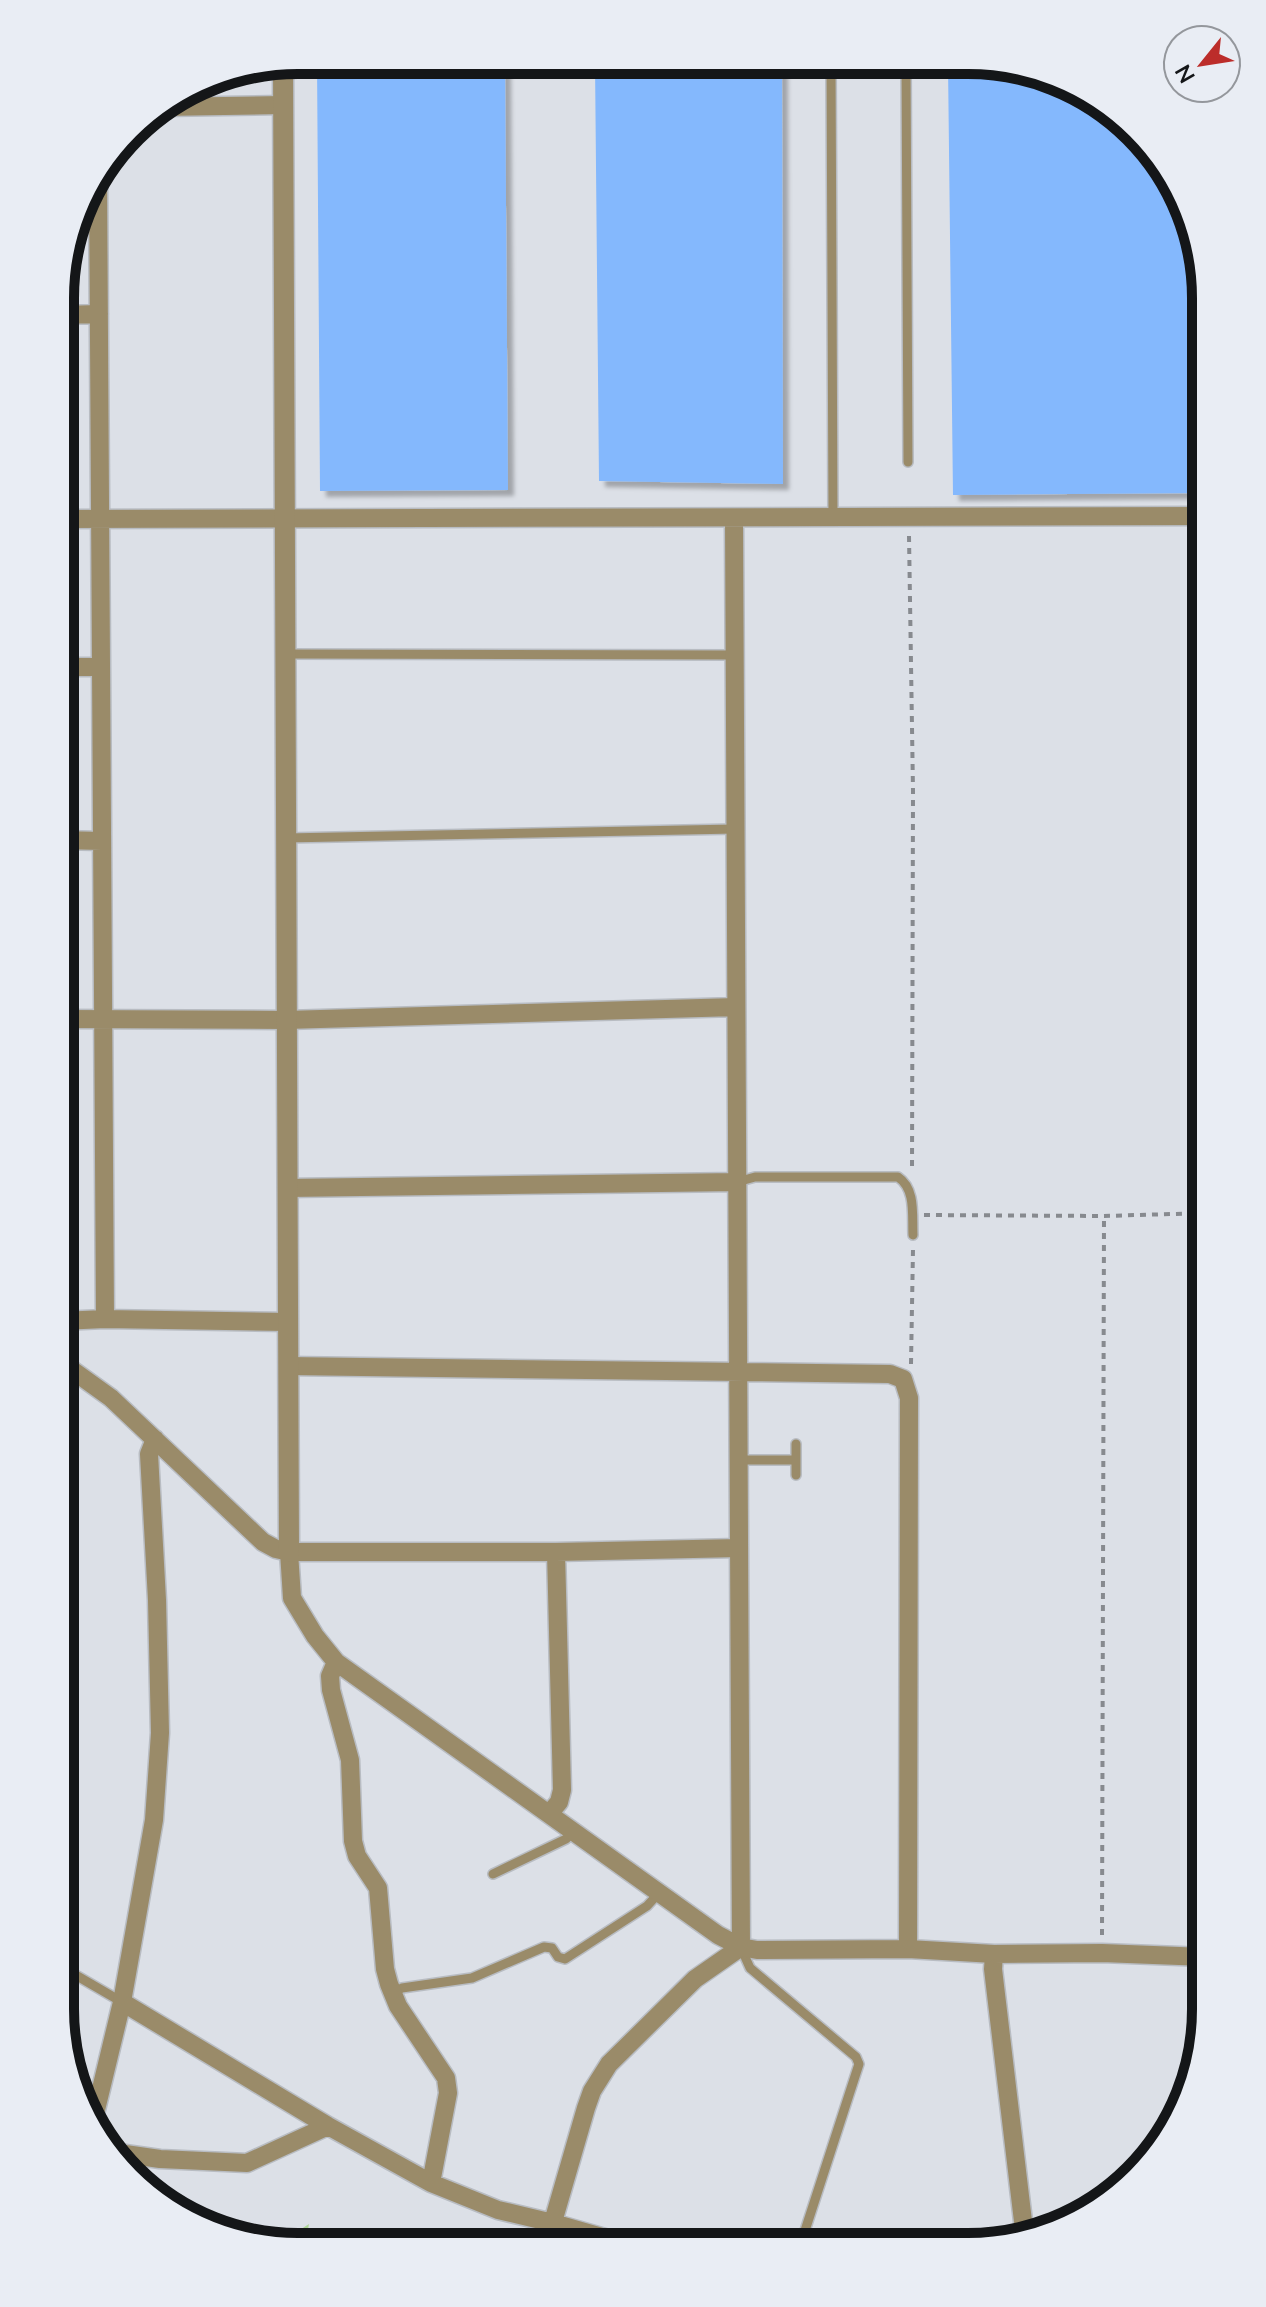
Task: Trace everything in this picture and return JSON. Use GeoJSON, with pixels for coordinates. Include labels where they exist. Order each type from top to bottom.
{"type":"FeatureCollection","features":[{"type":"Feature","properties":{"kind":"street"},"geometry":{"type":"LineString","coordinates":[[283,75],[289,1578],[292,1598],[315,1636],[336,1662],[718,1935],[741,1947],[757,1950],[908,1949],[994,1954],[1192,1956]]}},
{"type":"Feature","properties":{"kind":"street"},"geometry":{"type":"LineString","coordinates":[[182,107],[283,105]]}},
{"type":"Feature","properties":{"kind":"street"},"geometry":{"type":"LineString","coordinates":[[98,198],[105,1319]]}},
{"type":"Feature","properties":{"kind":"street"},"geometry":{"type":"LineString","coordinates":[[74,315],[99,314]]}},
{"type":"Feature","properties":{"kind":"street"},"geometry":{"type":"LineString","coordinates":[[74,519],[1192,516]]}},
{"type":"Feature","properties":{"kind":"street"},"geometry":{"type":"LineString","coordinates":[[734,518],[741,1947]]}},
{"type":"Feature","properties":{"kind":"street"},"geometry":{"type":"LineString","coordinates":[[74,667],[101,667]]}},
{"type":"Feature","properties":{"kind":"street"},"geometry":{"type":"LineString","coordinates":[[74,840],[102,841]]}},
{"type":"Feature","properties":{"kind":"street"},"geometry":{"type":"LineString","coordinates":[[74,1019],[286,1020],[736,1007]]}},
{"type":"Feature","properties":{"kind":"street"},"geometry":{"type":"LineString","coordinates":[[287,1188],[737,1182]]}},
{"type":"Feature","properties":{"kind":"street"},"geometry":{"type":"LineString","coordinates":[[74,1320],[288,1322]]}},
{"type":"Feature","properties":{"kind":"street"},"geometry":{"type":"LineString","coordinates":[[288,1366],[890,1374],[903,1379],[909,1398],[908,1949]]}},
{"type":"Feature","properties":{"kind":"street"},"geometry":{"type":"LineString","coordinates":[[74,1371],[111,1398],[263,1542],[276,1549],[289,1552],[556,1552],[739,1548]]}},
{"type":"Feature","properties":{"kind":"street"},"geometry":{"type":"LineString","coordinates":[[97,2107],[122,2002],[154,1820],[160,1733],[149,1454],[155,1439]]}},
{"type":"Feature","properties":{"kind":"street"},"geometry":{"type":"LineString","coordinates":[[549,1814],[559,1802],[562,1790],[556,1552]]}},
{"type":"Feature","properties":{"kind":"street"},"geometry":{"type":"LineString","coordinates":[[336,1662],[330,1676],[331,1690],[350,1760],[353,1841],[357,1856],[378,1888],[385,1969],[398,2006],[446,2078],[448,2093],[431,2183]]}},
{"type":"Feature","properties":{"kind":"street"},"geometry":{"type":"LineString","coordinates":[[550,2233],[586,2108],[601,2075],[695,1979],[741,1947]]}},
{"type":"Feature","properties":{"kind":"street"},"geometry":{"type":"LineString","coordinates":[[994,1954],[993,1969],[1024,2226]]}},
{"type":"Feature","properties":{"kind":"street"},"geometry":{"type":"LineString","coordinates":[[122,2002],[328,2126],[431,2183],[498,2210],[588,2233]]}},
{"type":"Feature","properties":{"kind":"street"},"geometry":{"type":"LineString","coordinates":[[127,2154],[247,2163],[328,2126]]}},
{"type":"Feature","properties":{"kind":"lane"},"geometry":{"type":"LineString","coordinates":[[831,74],[833,517]]}},
{"type":"Feature","properties":{"kind":"lane"},"geometry":{"type":"LineString","coordinates":[[906,74],[908,462]]}},
{"type":"Feature","properties":{"kind":"lane"},"geometry":{"type":"LineString","coordinates":[[285,654],[734,655]]}},
{"type":"Feature","properties":{"kind":"lane"},"geometry":{"type":"LineString","coordinates":[[286,838],[735,829]]}},
{"type":"Feature","properties":{"kind":"lane"},"geometry":{"type":"LineString","coordinates":[[737,1182],[755,1177],[898,1177],[906,1182],[911,1198],[913,1235]]}},
{"type":"Feature","properties":{"kind":"lane"},"geometry":{"type":"LineString","coordinates":[[796,1444],[796,1475]]}},
{"type":"Feature","properties":{"kind":"lane"},"geometry":{"type":"LineString","coordinates":[[738,1460],[796,1460]]}},
{"type":"Feature","properties":{"kind":"lane"},"geometry":{"type":"LineString","coordinates":[[493,1874],[566,1839],[573,1831]]}},
{"type":"Feature","properties":{"kind":"lane"},"geometry":{"type":"LineString","coordinates":[[392,1993],[402,1988],[472,1978],[544,1947],[552,1948],[558,1957],[565,1959],[647,1906],[659,1893]]}},
{"type":"Feature","properties":{"kind":"lane"},"geometry":{"type":"LineString","coordinates":[[741,1947],[750,1968],[856,2057],[859,2064],[804,2233]]}},
{"type":"Feature","properties":{"kind":"lane"},"geometry":{"type":"LineString","coordinates":[[74,1974],[122,2002]]}},
{"type":"Feature","properties":{"kind":"path"},"geometry":{"type":"LineString","coordinates":[[906,1182],[912,1171],[913,791],[908,517]]}},
{"type":"Feature","properties":{"kind":"path"},"geometry":{"type":"LineString","coordinates":[[912,1215],[1192,1214]]}},
{"type":"Feature","properties":{"kind":"path"},"geometry":{"type":"LineString","coordinates":[[1102,1953],[1104,1216]]}},
{"type":"Feature","properties":{"kind":"path"},"geometry":{"type":"LineString","coordinates":[[903,1379],[912,1358],[913,1235]]}},
{"type":"Feature","properties":{"kind":"green space"},"geometry":{"type":"Polygon","coordinates":[[[309,2224],[307,2233],[295,2233],[309,2224]]]}},
{"type":"Feature","properties":{"kind":"building"},"geometry":{"type":"Polygon","coordinates":[[[317,74],[505,74],[508,490],[320,491],[317,74]]]}},
{"type":"Feature","properties":{"kind":"building"},"geometry":{"type":"Polygon","coordinates":[[[595,74],[782,74],[783,484],[599,481],[595,74]]]}},
{"type":"Feature","properties":{"kind":"building"},"geometry":{"type":"Polygon","coordinates":[[[948,74],[998,76],[1040,86],[1093,112],[1137,150],[1169,199],[1180,226],[1190,268],[1192,493],[953,495],[948,74]]]}}]}
